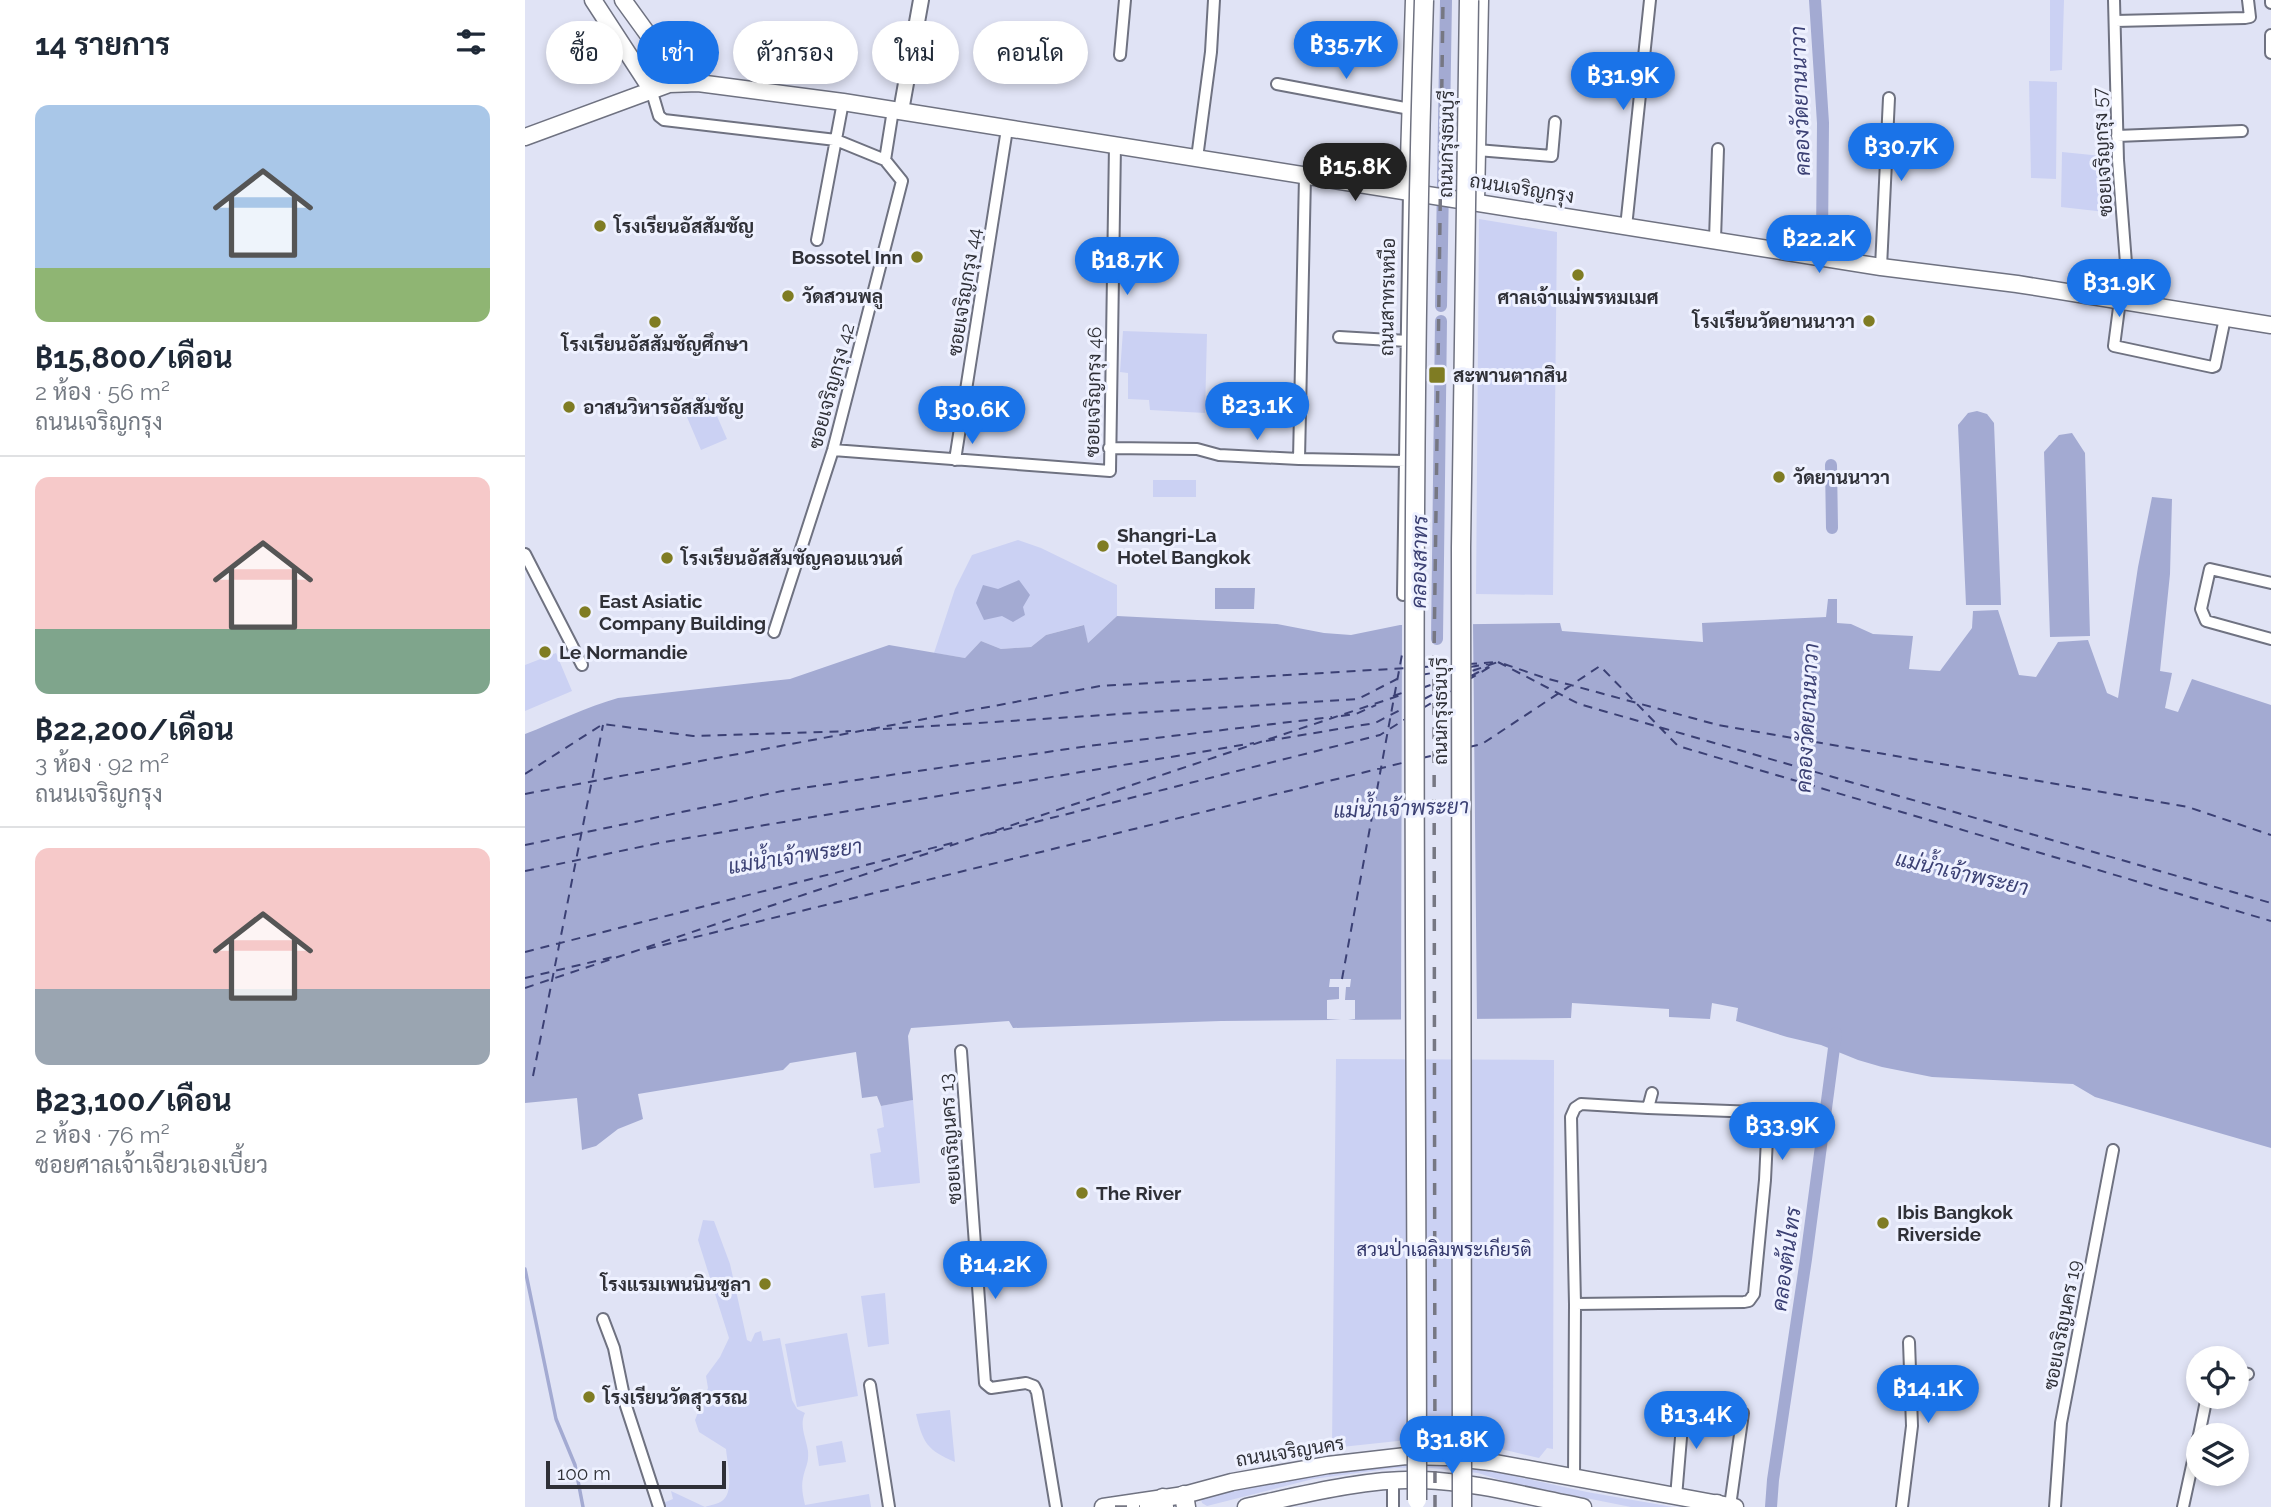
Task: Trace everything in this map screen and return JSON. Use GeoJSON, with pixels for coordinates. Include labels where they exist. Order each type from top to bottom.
{"type":"FeatureCollection","features":[{"type":"Feature","properties":{"kind":"main road"},"geometry":{"type":"LineString","coordinates":[[593,0],[651,89]]}},
{"type":"Feature","properties":{"kind":"main road"},"geometry":{"type":"LineString","coordinates":[[623,0],[637,22]]}},
{"type":"Feature","properties":{"kind":"main road","name":"ถนนสาทรเหนือ"},"geometry":{"type":"LineString","coordinates":[[1409,191],[1415,0]]}},
{"type":"Feature","properties":{"kind":"main road","name":"ถนนกรุงธนบุรี"},"geometry":{"type":"LineString","coordinates":[[1417,1505],[1415,550],[1418,183],[1424,0]]}},
{"type":"Feature","properties":{"kind":"main road","name":"ถนนกรุงธนบุรี"},"geometry":{"type":"LineString","coordinates":[[1462,1507],[1461,548],[1469,0]]}},
{"type":"Feature","properties":{"kind":"main road"},"geometry":{"type":"LineString","coordinates":[[1467,200],[1477,150],[1479,0]]}},
{"type":"Feature","properties":{"kind":"main road","name":"ถนนเจริญกรุง"},"geometry":{"type":"LineString","coordinates":[[525,137],[659,84]]}},
{"type":"Feature","properties":{"kind":"main road","name":"ถนนเจริญกรุง"},"geometry":{"type":"LineString","coordinates":[[706,84],[897,110],[1626,227],[1881,267],[2125,301],[2271,326]]}},
{"type":"Feature","properties":{"kind":"main road","name":"ถนนเจริญนคร"},"geometry":{"type":"LineString","coordinates":[[1103,1507],[1185,1501],[1286,1472],[1406,1456],[1490,1462],[1724,1506]]}},
{"type":"Feature","properties":{"kind":"main road"},"geometry":{"type":"LineString","coordinates":[[1246,1507],[1289,1502],[1393,1480],[1453,1482],[1543,1503],[1583,1507]]}},
{"type":"Feature","properties":{"kind":"street"},"geometry":{"type":"LineString","coordinates":[[651,89],[659,116],[669,122],[836,139],[885,159],[921,0]]}},
{"type":"Feature","properties":{"kind":"street"},"geometry":{"type":"LineString","coordinates":[[1120,55],[1125,0]]}},
{"type":"Feature","properties":{"kind":"street"},"geometry":{"type":"LineString","coordinates":[[1197,158],[1211,52],[1214,0]]}},
{"type":"Feature","properties":{"kind":"street"},"geometry":{"type":"LineString","coordinates":[[1626,227],[1650,0]]}},
{"type":"Feature","properties":{"kind":"street","name":"ซอยเจริญกรุง 57"},"geometry":{"type":"LineString","coordinates":[[2114,0],[2125,301],[2114,346],[2212,367],[2215,366],[2225,318]]}},
{"type":"Feature","properties":{"kind":"street"},"geometry":{"type":"LineString","coordinates":[[2115,21],[2245,18],[2250,17],[2249,0]]}},
{"type":"Feature","properties":{"kind":"street"},"geometry":{"type":"LineString","coordinates":[[2271,35],[2271,53]]}},
{"type":"Feature","properties":{"kind":"street"},"geometry":{"type":"LineString","coordinates":[[1277,84],[1411,109]]}},
{"type":"Feature","properties":{"kind":"street"},"geometry":{"type":"LineString","coordinates":[[1881,267],[1889,98]]}},
{"type":"Feature","properties":{"kind":"street"},"geometry":{"type":"LineString","coordinates":[[817,240],[843,102]]}},
{"type":"Feature","properties":{"kind":"street"},"geometry":{"type":"LineString","coordinates":[[1477,150],[1552,156],[1555,122]]}},
{"type":"Feature","properties":{"kind":"street","name":"ซอยเจริญกรุง 44"},"geometry":{"type":"LineString","coordinates":[[955,460],[1007,129]]}},
{"type":"Feature","properties":{"kind":"street"},"geometry":{"type":"LineString","coordinates":[[2117,136],[2242,131]]}},
{"type":"Feature","properties":{"kind":"street","name":"ซอยเจริญกรุง 46"},"geometry":{"type":"LineString","coordinates":[[955,460],[1109,471],[1115,145]]}},
{"type":"Feature","properties":{"kind":"street"},"geometry":{"type":"LineString","coordinates":[[1715,239],[1718,149]]}},
{"type":"Feature","properties":{"kind":"street","name":"ซอยเจริญกรุง 42"},"geometry":{"type":"LineString","coordinates":[[775,632],[833,450],[902,183],[885,159]]}},
{"type":"Feature","properties":{"kind":"street"},"geometry":{"type":"LineString","coordinates":[[1299,460],[1305,176]]}},
{"type":"Feature","properties":{"kind":"street","name":"ถนนสาทรเหนือ"},"geometry":{"type":"LineString","coordinates":[[1403,595],[1409,191]]}},
{"type":"Feature","properties":{"kind":"street"},"geometry":{"type":"LineString","coordinates":[[1339,337],[1408,341]]}},
{"type":"Feature","properties":{"kind":"street"},"geometry":{"type":"LineString","coordinates":[[1109,448],[1197,449],[1219,456],[1299,460],[1406,461]]}},
{"type":"Feature","properties":{"kind":"street"},"geometry":{"type":"LineString","coordinates":[[833,450],[955,460]]}},
{"type":"Feature","properties":{"kind":"street"},"geometry":{"type":"LineString","coordinates":[[525,554],[582,665]]}},
{"type":"Feature","properties":{"kind":"street"},"geometry":{"type":"LineString","coordinates":[[2271,583],[2210,569],[2201,610],[2206,621],[2271,639]]}},
{"type":"Feature","properties":{"kind":"street","name":"ซอยเจริญนคร 13"},"geometry":{"type":"LineString","coordinates":[[961,1051],[985,1383],[991,1388],[1026,1383],[1034,1386],[1056,1507]]}},
{"type":"Feature","properties":{"kind":"street"},"geometry":{"type":"LineString","coordinates":[[1648,1108],[1652,1093]]}},
{"type":"Feature","properties":{"kind":"street"},"geometry":{"type":"LineString","coordinates":[[1574,1479],[1575,1304],[1571,1117],[1575,1108],[1581,1104],[1757,1112],[1768,1117],[1766,1170],[1753,1298],[1744,1302],[1575,1304]]}},
{"type":"Feature","properties":{"kind":"street","name":"ซอยเจริญนคร 19"},"geometry":{"type":"LineString","coordinates":[[2056,1507],[2061,1423],[2113,1150]]}},
{"type":"Feature","properties":{"kind":"street"},"geometry":{"type":"LineString","coordinates":[[603,1319],[614,1348],[626,1406],[659,1507]]}},
{"type":"Feature","properties":{"kind":"street"},"geometry":{"type":"LineString","coordinates":[[1902,1507],[1912,1426],[1909,1342]]}},
{"type":"Feature","properties":{"kind":"street"},"geometry":{"type":"LineString","coordinates":[[870,1385],[889,1507]]}},
{"type":"Feature","properties":{"kind":"street"},"geometry":{"type":"LineString","coordinates":[[1676,1497],[1684,1402]]}},
{"type":"Feature","properties":{"kind":"street"},"geometry":{"type":"LineString","coordinates":[[1724,1506],[1743,1413]]}},
{"type":"Feature","properties":{"kind":"street"},"geometry":{"type":"LineString","coordinates":[[1393,1480],[1393,1507]]}},
{"type":"Feature","properties":{"kind":"street"},"geometry":{"type":"LineString","coordinates":[[2183,1507],[2187,1486]]}},
{"type":"Feature","properties":{"kind":"green space"},"geometry":{"type":"Polygon","coordinates":[[[2050,0],[2064,0],[2062,70],[2050,71],[2050,0]]]}},
{"type":"Feature","properties":{"kind":"green space"},"geometry":{"type":"Polygon","coordinates":[[[2029,81],[2057,82],[2056,179],[2031,178],[2029,81]]]}},
{"type":"Feature","properties":{"kind":"green space"},"geometry":{"type":"Polygon","coordinates":[[[2062,152],[2112,157],[2114,213],[2061,207],[2062,152]]]}},
{"type":"Feature","properties":{"kind":"green space"},"geometry":{"type":"Polygon","coordinates":[[[1479,219],[1557,232],[1553,595],[1476,594],[1479,219]]]}},
{"type":"Feature","properties":{"kind":"green space"},"geometry":{"type":"Polygon","coordinates":[[[1123,331],[1207,334],[1205,413],[1150,410],[1149,400],[1128,399],[1128,373],[1120,372],[1123,331]]]}},
{"type":"Feature","properties":{"kind":"green space"},"geometry":{"type":"Polygon","coordinates":[[[707,393],[727,439],[701,450],[681,403],[707,393]]]}},
{"type":"Feature","properties":{"kind":"green space"},"geometry":{"type":"Polygon","coordinates":[[[1153,480],[1196,480],[1196,497],[1153,497],[1153,480]]]}},
{"type":"Feature","properties":{"kind":"green space"},"geometry":{"type":"Polygon","coordinates":[[[1018,540],[1041,548],[1117,585],[1117,616],[1088,643],[1083,625],[1046,635],[1031,647],[1001,649],[981,641],[965,658],[934,653],[955,589],[972,555],[1018,540]]]}},
{"type":"Feature","properties":{"kind":"green space"},"geometry":{"type":"Polygon","coordinates":[[[556,653],[572,691],[525,711],[525,665],[556,653]]]}},
{"type":"Feature","properties":{"kind":"green space","name":"สวนป่าเฉลิมพระเกียรติ"},"geometry":{"type":"Polygon","coordinates":[[[1336,1059],[1554,1060],[1553,1449],[1547,1448],[1539,1458],[1493,1447],[1426,1438],[1332,1448],[1336,1059]]]}},
{"type":"Feature","properties":{"kind":"green space"},"geometry":{"type":"Polygon","coordinates":[[[913,1100],[920,1183],[874,1188],[870,1154],[881,1152],[877,1129],[884,1127],[881,1106],[913,1100]]]}},
{"type":"Feature","properties":{"kind":"green space"},"geometry":{"type":"Polygon","coordinates":[[[703,1220],[714,1221],[730,1264],[747,1340],[751,1342],[755,1333],[761,1331],[763,1341],[780,1338],[792,1400],[797,1409],[805,1413],[803,1427],[808,1455],[802,1485],[805,1505],[869,1494],[871,1507],[705,1507],[726,1497],[729,1469],[726,1449],[699,1432],[695,1420],[708,1388],[706,1376],[720,1357],[729,1338],[698,1240],[703,1220]]]}},
{"type":"Feature","properties":{"kind":"green space"},"geometry":{"type":"Polygon","coordinates":[[[885,1293],[889,1344],[868,1347],[861,1296],[885,1293]]]}},
{"type":"Feature","properties":{"kind":"green space"},"geometry":{"type":"Polygon","coordinates":[[[847,1333],[858,1396],[797,1407],[785,1344],[847,1333]]]}},
{"type":"Feature","properties":{"kind":"green space"},"geometry":{"type":"Polygon","coordinates":[[[950,1410],[955,1462],[932,1449],[924,1439],[916,1414],[950,1410]]]}},
{"type":"Feature","properties":{"kind":"green space"},"geometry":{"type":"Polygon","coordinates":[[[842,1441],[846,1462],[819,1466],[816,1446],[842,1441]]]}},
{"type":"Feature","properties":{"kind":"green space"},"geometry":{"type":"Polygon","coordinates":[[[1409,1462],[1472,1467],[1673,1507],[1631,1507],[1510,1483],[1478,1473],[1423,1467],[1313,1479],[1207,1506],[1201,1499],[1206,1495],[1323,1473],[1409,1462]]]}},
{"type":"Feature","properties":{"kind":"green space"},"geometry":{"type":"Polygon","coordinates":[[[671,1491],[705,1507],[664,1507],[663,1503],[673,1499],[671,1491]]]}},
{"type":"Feature","properties":{"kind":"water"},"geometry":{"type":"Polygon","coordinates":[[[1977,411],[1987,414],[1994,423],[2001,605],[1966,605],[1958,425],[1968,413],[1977,411]]]}},
{"type":"Feature","properties":{"kind":"water"},"geometry":{"type":"Polygon","coordinates":[[[2072,433],[2085,453],[2090,636],[2050,637],[2044,452],[2059,435],[2072,433]]]}},
{"type":"Feature","properties":{"kind":"water","name":"แม่น้ำเจ้าพระยา"},"geometry":{"type":"Polygon","coordinates":[[[2152,497],[2172,499],[2170,574],[2160,671],[2172,673],[2165,708],[2178,712],[2192,679],[2271,705],[2271,1148],[2095,1097],[2073,1084],[1932,1077],[1882,1067],[1821,1045],[1736,1021],[1738,1008],[1712,1003],[1710,1019],[1669,1017],[1669,1009],[1572,1003],[1571,1018],[1221,1021],[1013,1028],[1009,1021],[911,1028],[908,1036],[913,1100],[881,1106],[877,1096],[862,1098],[856,1052],[790,1063],[783,1070],[638,1094],[643,1119],[618,1129],[596,1146],[582,1150],[577,1098],[525,1103],[525,734],[594,706],[618,698],[790,679],[889,645],[965,658],[981,641],[1001,649],[1031,647],[1046,635],[1084,625],[1088,643],[1117,616],[1277,624],[1351,635],[1400,625],[1560,623],[1562,631],[1703,642],[1702,623],[1826,617],[1828,599],[1837,599],[1837,623],[1851,624],[1873,634],[1913,636],[1909,669],[1940,671],[1972,628],[1973,611],[1998,610],[2019,675],[2036,677],[2058,642],[2088,640],[2107,693],[2118,698],[2138,567],[2152,497]]]}},
{"type":"Feature","properties":{"kind":"water"},"geometry":{"type":"Polygon","coordinates":[[[1019,580],[1030,595],[1023,607],[1025,615],[1013,622],[1002,616],[984,620],[976,603],[983,585],[998,589],[1019,580]]]}},
{"type":"Feature","properties":{"kind":"water"},"geometry":{"type":"Polygon","coordinates":[[[1215,588],[1255,588],[1254,609],[1215,609],[1215,588]]]}},
{"type":"Feature","properties":{"kind":"pier"},"geometry":{"type":"Polygon","coordinates":[[[1473,621],[1477,1022],[1401,1023],[1402,622],[1473,621]]]}},
{"type":"Feature","properties":{"kind":"pier"},"geometry":{"type":"Polygon","coordinates":[[[1330,979],[1351,979],[1350,987],[1346,987],[1345,1000],[1355,1000],[1355,1019],[1348,1020],[1347,1023],[1341,1024],[1341,1020],[1327,1019],[1327,1000],[1339,999],[1339,987],[1329,987],[1330,979]]]}},
{"type":"Feature","properties":{"kind":"waterway","name":"คลองสาทร"},"geometry":{"type":"LineString","coordinates":[[1441,306],[1446,0]]}},
{"type":"Feature","properties":{"kind":"waterway","name":"คลองวัดยานนาวา"},"geometry":{"type":"LineString","coordinates":[[1815,0],[1823,123],[1822,242]]}},
{"type":"Feature","properties":{"kind":"waterway","name":"คลองสาทร"},"geometry":{"type":"LineString","coordinates":[[1437,639],[1441,321]]}},
{"type":"Feature","properties":{"kind":"waterway","name":"คลองวัดยานนาวา"},"geometry":{"type":"LineString","coordinates":[[1831,465],[1832,528]]}},
{"type":"Feature","properties":{"kind":"waterway","name":"คลองต้นไทร"},"geometry":{"type":"LineString","coordinates":[[1771,1507],[1836,1033]]}},
{"type":"Feature","properties":{"kind":"waterway"},"geometry":{"type":"LineString","coordinates":[[525,1269],[556,1419],[575,1465],[583,1507]]}},
{"type":"Feature","properties":{"kind":"ferry route"},"geometry":{"type":"LineString","coordinates":[[1342,979],[1403,649]]}},
{"type":"Feature","properties":{"kind":"ferry route"},"geometry":{"type":"LineString","coordinates":[[1498,662],[1579,704],[2271,903]]}},
{"type":"Feature","properties":{"kind":"ferry route"},"geometry":{"type":"LineString","coordinates":[[1468,664],[1498,662],[1469,672]]}},
{"type":"Feature","properties":{"kind":"ferry route"},"geometry":{"type":"LineString","coordinates":[[1470,667],[1488,664]]}},
{"type":"Feature","properties":{"kind":"ferry route"},"geometry":{"type":"LineString","coordinates":[[1504,664],[1545,678],[1718,725],[2188,807],[2271,835]]}},
{"type":"Feature","properties":{"kind":"ferry route"},"geometry":{"type":"LineString","coordinates":[[1423,667],[1452,665]]}},
{"type":"Feature","properties":{"kind":"ferry route"},"geometry":{"type":"LineString","coordinates":[[1468,680],[1493,665]]}},
{"type":"Feature","properties":{"kind":"ferry route"},"geometry":{"type":"LineString","coordinates":[[1469,747],[1482,744],[1600,666],[1678,746],[2271,921]]}},
{"type":"Feature","properties":{"kind":"ferry route"},"geometry":{"type":"LineString","coordinates":[[1471,676],[1488,667]]}},
{"type":"Feature","properties":{"kind":"ferry route"},"geometry":{"type":"LineString","coordinates":[[525,794],[1100,686],[1407,668]]}},
{"type":"Feature","properties":{"kind":"ferry route"},"geometry":{"type":"LineString","coordinates":[[1421,675],[1454,669]]}},
{"type":"Feature","properties":{"kind":"ferry route"},"geometry":{"type":"LineString","coordinates":[[867,730],[1358,699],[1405,677]]}},
{"type":"Feature","properties":{"kind":"ferry route"},"geometry":{"type":"LineString","coordinates":[[1422,688],[1453,677]]}},
{"type":"Feature","properties":{"kind":"ferry route"},"geometry":{"type":"LineString","coordinates":[[1424,699],[1453,684]]}},
{"type":"Feature","properties":{"kind":"ferry route"},"geometry":{"type":"LineString","coordinates":[[1393,696],[1408,691]]}},
{"type":"Feature","properties":{"kind":"ferry route"},"geometry":{"type":"LineString","coordinates":[[1423,708],[1452,691]]}},
{"type":"Feature","properties":{"kind":"ferry route"},"geometry":{"type":"LineString","coordinates":[[525,988],[1407,693]]}},
{"type":"Feature","properties":{"kind":"ferry route"},"geometry":{"type":"LineString","coordinates":[[1341,716],[1356,714],[1376,705]]}},
{"type":"Feature","properties":{"kind":"ferry route"},"geometry":{"type":"LineString","coordinates":[[1266,741],[1375,723],[1406,707]]}},
{"type":"Feature","properties":{"kind":"ferry route"},"geometry":{"type":"LineString","coordinates":[[525,845],[782,791],[1088,746],[1332,717]]}},
{"type":"Feature","properties":{"kind":"ferry route"},"geometry":{"type":"LineString","coordinates":[[988,834],[1380,735],[1407,718]]}},
{"type":"Feature","properties":{"kind":"ferry route"},"geometry":{"type":"LineString","coordinates":[[525,774],[603,724],[693,736],[851,731]]}},
{"type":"Feature","properties":{"kind":"ferry route"},"geometry":{"type":"LineString","coordinates":[[533,1076],[603,725]]}},
{"type":"Feature","properties":{"kind":"ferry route"},"geometry":{"type":"LineString","coordinates":[[525,871],[664,842],[1254,743]]}},
{"type":"Feature","properties":{"kind":"ferry route"},"geometry":{"type":"LineString","coordinates":[[1422,758],[1454,751]]}},
{"type":"Feature","properties":{"kind":"ferry route"},"geometry":{"type":"LineString","coordinates":[[647,949],[1406,762]]}},
{"type":"Feature","properties":{"kind":"ferry route"},"geometry":{"type":"LineString","coordinates":[[525,952],[956,842]]}},
{"type":"Feature","properties":{"kind":"ferry route"},"geometry":{"type":"LineString","coordinates":[[525,978],[617,956]]}},
{"type":"Feature","properties":{"kind":"railway"},"geometry":{"type":"LineString","coordinates":[[1435,1507],[1434,657],[1443,0]]}},
{"type":"Feature","properties":{"kind":"railway"},"geometry":{"type":"LineString","coordinates":[[1115,1507],[1140,1507]]}},
{"type":"Feature","properties":{"kind":"place","name":"โรงเรียนอัสสัมชัญ"},"geometry":{"type":"Point","coordinates":[600,226]}},
{"type":"Feature","properties":{"kind":"place","name":"Bossotel Inn"},"geometry":{"type":"Point","coordinates":[917,257]}},
{"type":"Feature","properties":{"kind":"place","name":"ศาลเจ้าแม่พรหมเมศ"},"geometry":{"type":"Point","coordinates":[1578,275]}},
{"type":"Feature","properties":{"kind":"place","name":"วัดสวนพลู"},"geometry":{"type":"Point","coordinates":[788,296]}},
{"type":"Feature","properties":{"kind":"place","name":"โรงเรียนวัดยานนาวา"},"geometry":{"type":"Point","coordinates":[1869,321]}},
{"type":"Feature","properties":{"kind":"place","name":"โรงเรียนอัสสัมชัญศึกษา"},"geometry":{"type":"Point","coordinates":[655,322]}},
{"type":"Feature","properties":{"kind":"place","name":"สะพานตากสิน"},"geometry":{"type":"Point","coordinates":[1437,375]}},
{"type":"Feature","properties":{"kind":"place","name":"อาสนวิหารอัสสัมชัญ"},"geometry":{"type":"Point","coordinates":[569,407]}},
{"type":"Feature","properties":{"kind":"place","name":"วัดยานนาวา"},"geometry":{"type":"Point","coordinates":[1779,477]}},
{"type":"Feature","properties":{"kind":"place","name":"Shangri-La Hotel Bangkok"},"geometry":{"type":"Point","coordinates":[1103,546]}},
{"type":"Feature","properties":{"kind":"place","name":"โรงเรียนอัสสัมชัญคอนแวนต์"},"geometry":{"type":"Point","coordinates":[667,558]}},
{"type":"Feature","properties":{"kind":"place","name":"East Asiatic Company Building"},"geometry":{"type":"Point","coordinates":[585,612]}},
{"type":"Feature","properties":{"kind":"place","name":"Le Normandie"},"geometry":{"type":"Point","coordinates":[545,652]}},
{"type":"Feature","properties":{"kind":"place","name":"The River"},"geometry":{"type":"Point","coordinates":[1082,1193]}},
{"type":"Feature","properties":{"kind":"place","name":"Ibis Bangkok Riverside"},"geometry":{"type":"Point","coordinates":[1883,1223]}},
{"type":"Feature","properties":{"kind":"place","name":"โรงแรมเพนนินซูลา"},"geometry":{"type":"Point","coordinates":[765,1284]}},
{"type":"Feature","properties":{"kind":"place","name":"โรงเรียนวัดสุวรรณ"},"geometry":{"type":"Point","coordinates":[589,1397]}}]}
